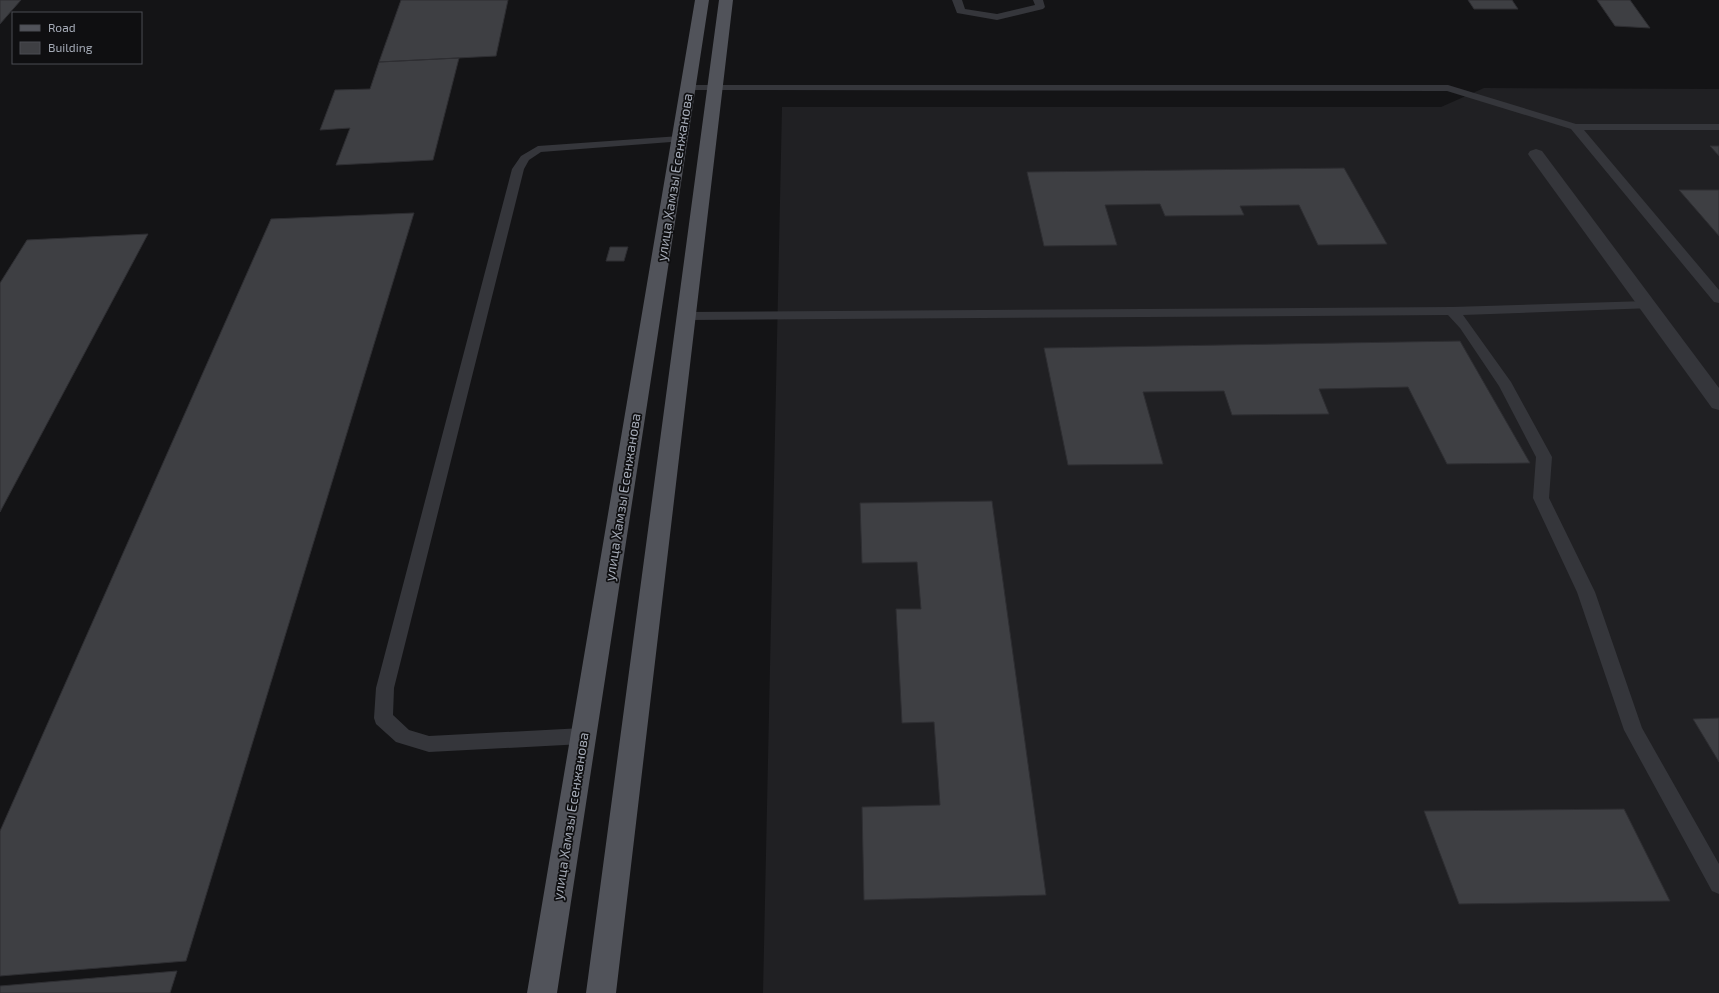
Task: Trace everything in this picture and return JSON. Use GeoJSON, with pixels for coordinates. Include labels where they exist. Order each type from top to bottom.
{"type":"FeatureCollection","features":[{"type":"Feature","properties":{"kind":"main road","name":"улица Хамзы Есенжанова"},"geometry":{"type":"LineString","coordinates":[[542,993],[702,0]]}},
{"type":"Feature","properties":{"kind":"main road","name":"улица Хамзы Есенжанова"},"geometry":{"type":"LineString","coordinates":[[601,993],[726,0]]}},
{"type":"Feature","properties":{"kind":"street"},"geometry":{"type":"LineString","coordinates":[[1536,154],[1719,403]]}},
{"type":"Feature","properties":{"kind":"lane"},"geometry":{"type":"LineString","coordinates":[[957,0],[961,11],[997,17],[1040,7],[1038,0]]}},
{"type":"Feature","properties":{"kind":"lane"},"geometry":{"type":"LineString","coordinates":[[689,88],[1448,88],[1575,127],[1719,127]]}},
{"type":"Feature","properties":{"kind":"lane"},"geometry":{"type":"LineString","coordinates":[[1575,127],[1719,299]]}},
{"type":"Feature","properties":{"kind":"lane"},"geometry":{"type":"LineString","coordinates":[[583,736],[429,744],[403,736],[383,718],[385,688],[518,169],[525,158],[538,149],[680,139]]}},
{"type":"Feature","properties":{"kind":"lane"},"geometry":{"type":"LineString","coordinates":[[687,316],[1452,311],[1647,305]]}},
{"type":"Feature","properties":{"kind":"lane"},"geometry":{"type":"LineString","coordinates":[[1452,311],[1465,325],[1506,385],[1544,457],[1540,498],[1586,592],[1633,730],[1719,884]]}},
{"type":"Feature","properties":{"kind":"shaded area"},"geometry":{"type":"Polygon","coordinates":[[[1484,88],[1719,89],[1719,993],[763,993],[782,107],[1441,107],[1484,88]]]}},
{"type":"Feature","properties":{"kind":"building"},"geometry":{"type":"Polygon","coordinates":[[[0,0],[21,0],[0,24],[0,0]]]}},
{"type":"Feature","properties":{"kind":"building"},"geometry":{"type":"Polygon","coordinates":[[[401,0],[508,0],[496,56],[379,62],[401,0]]]}},
{"type":"Feature","properties":{"kind":"building"},"geometry":{"type":"Polygon","coordinates":[[[1468,0],[1512,0],[1518,9],[1474,9],[1468,0]]]}},
{"type":"Feature","properties":{"kind":"building"},"geometry":{"type":"Polygon","coordinates":[[[1597,0],[1630,0],[1650,28],[1615,26],[1597,0]]]}},
{"type":"Feature","properties":{"kind":"building"},"geometry":{"type":"Polygon","coordinates":[[[459,58],[433,160],[336,165],[350,128],[320,130],[335,90],[370,89],[379,62],[459,58]]]}},
{"type":"Feature","properties":{"kind":"building"},"geometry":{"type":"Polygon","coordinates":[[[1710,146],[1719,146],[1719,156],[1710,146]]]}},
{"type":"Feature","properties":{"kind":"building"},"geometry":{"type":"Polygon","coordinates":[[[1344,168],[1387,244],[1318,245],[1299,205],[1240,206],[1244,215],[1165,216],[1160,204],[1105,205],[1117,245],[1044,246],[1027,172],[1344,168]]]}},
{"type":"Feature","properties":{"kind":"building"},"geometry":{"type":"Polygon","coordinates":[[[1679,190],[1719,190],[1719,236],[1679,190]]]}},
{"type":"Feature","properties":{"kind":"building"},"geometry":{"type":"Polygon","coordinates":[[[414,213],[186,961],[0,976],[0,831],[271,219],[414,213]]]}},
{"type":"Feature","properties":{"kind":"building"},"geometry":{"type":"Polygon","coordinates":[[[148,234],[0,512],[0,283],[27,240],[148,234]]]}},
{"type":"Feature","properties":{"kind":"building"},"geometry":{"type":"Polygon","coordinates":[[[610,247],[628,247],[624,261],[606,261],[610,247]]]}},
{"type":"Feature","properties":{"kind":"building"},"geometry":{"type":"Polygon","coordinates":[[[1460,341],[1530,463],[1447,464],[1408,387],[1319,389],[1329,414],[1232,415],[1224,391],[1143,392],[1163,464],[1068,465],[1044,348],[1460,341]]]}},
{"type":"Feature","properties":{"kind":"building"},"geometry":{"type":"Polygon","coordinates":[[[992,501],[1046,895],[864,900],[862,807],[940,805],[934,722],[902,723],[896,609],[921,609],[917,562],[862,563],[860,503],[992,501]]]}},
{"type":"Feature","properties":{"kind":"building"},"geometry":{"type":"Polygon","coordinates":[[[1719,718],[1719,762],[1693,719],[1719,718]]]}},
{"type":"Feature","properties":{"kind":"building"},"geometry":{"type":"Polygon","coordinates":[[[1624,809],[1670,901],[1459,904],[1424,811],[1624,809]]]}},
{"type":"Feature","properties":{"kind":"building"},"geometry":{"type":"Polygon","coordinates":[[[177,971],[170,993],[0,993],[0,986],[177,971]]]}}]}
